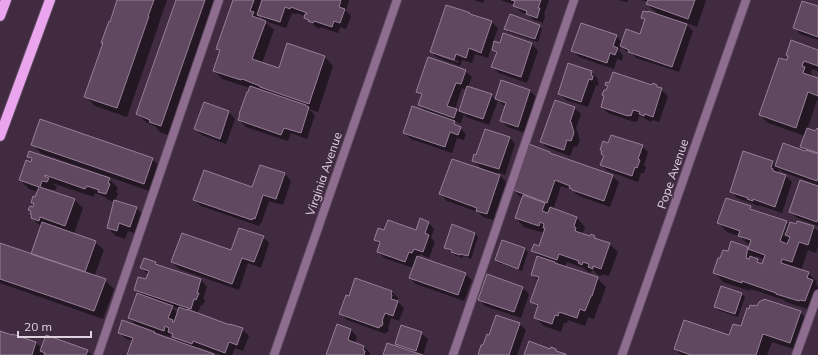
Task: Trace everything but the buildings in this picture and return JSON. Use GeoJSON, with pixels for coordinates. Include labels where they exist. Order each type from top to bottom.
{"type":"FeatureCollection","features":[{"type":"Feature","properties":{"kind":"main road"},"geometry":{"type":"LineString","coordinates":[[0,16],[6,0]]}},
{"type":"Feature","properties":{"kind":"main road"},"geometry":{"type":"LineString","coordinates":[[0,136],[50,0]]}},
{"type":"Feature","properties":{"kind":"street"},"geometry":{"type":"LineString","coordinates":[[98,355],[219,0]]}},
{"type":"Feature","properties":{"kind":"street","name":"Virginia Avenue"},"geometry":{"type":"LineString","coordinates":[[274,355],[397,0]]}},
{"type":"Feature","properties":{"kind":"street"},"geometry":{"type":"LineString","coordinates":[[453,355],[574,0]]}},
{"type":"Feature","properties":{"kind":"street","name":"Pope Avenue"},"geometry":{"type":"LineString","coordinates":[[622,355],[746,0]]}},
{"type":"Feature","properties":{"kind":"street"},"geometry":{"type":"LineString","coordinates":[[796,355],[818,294]]}}]}
